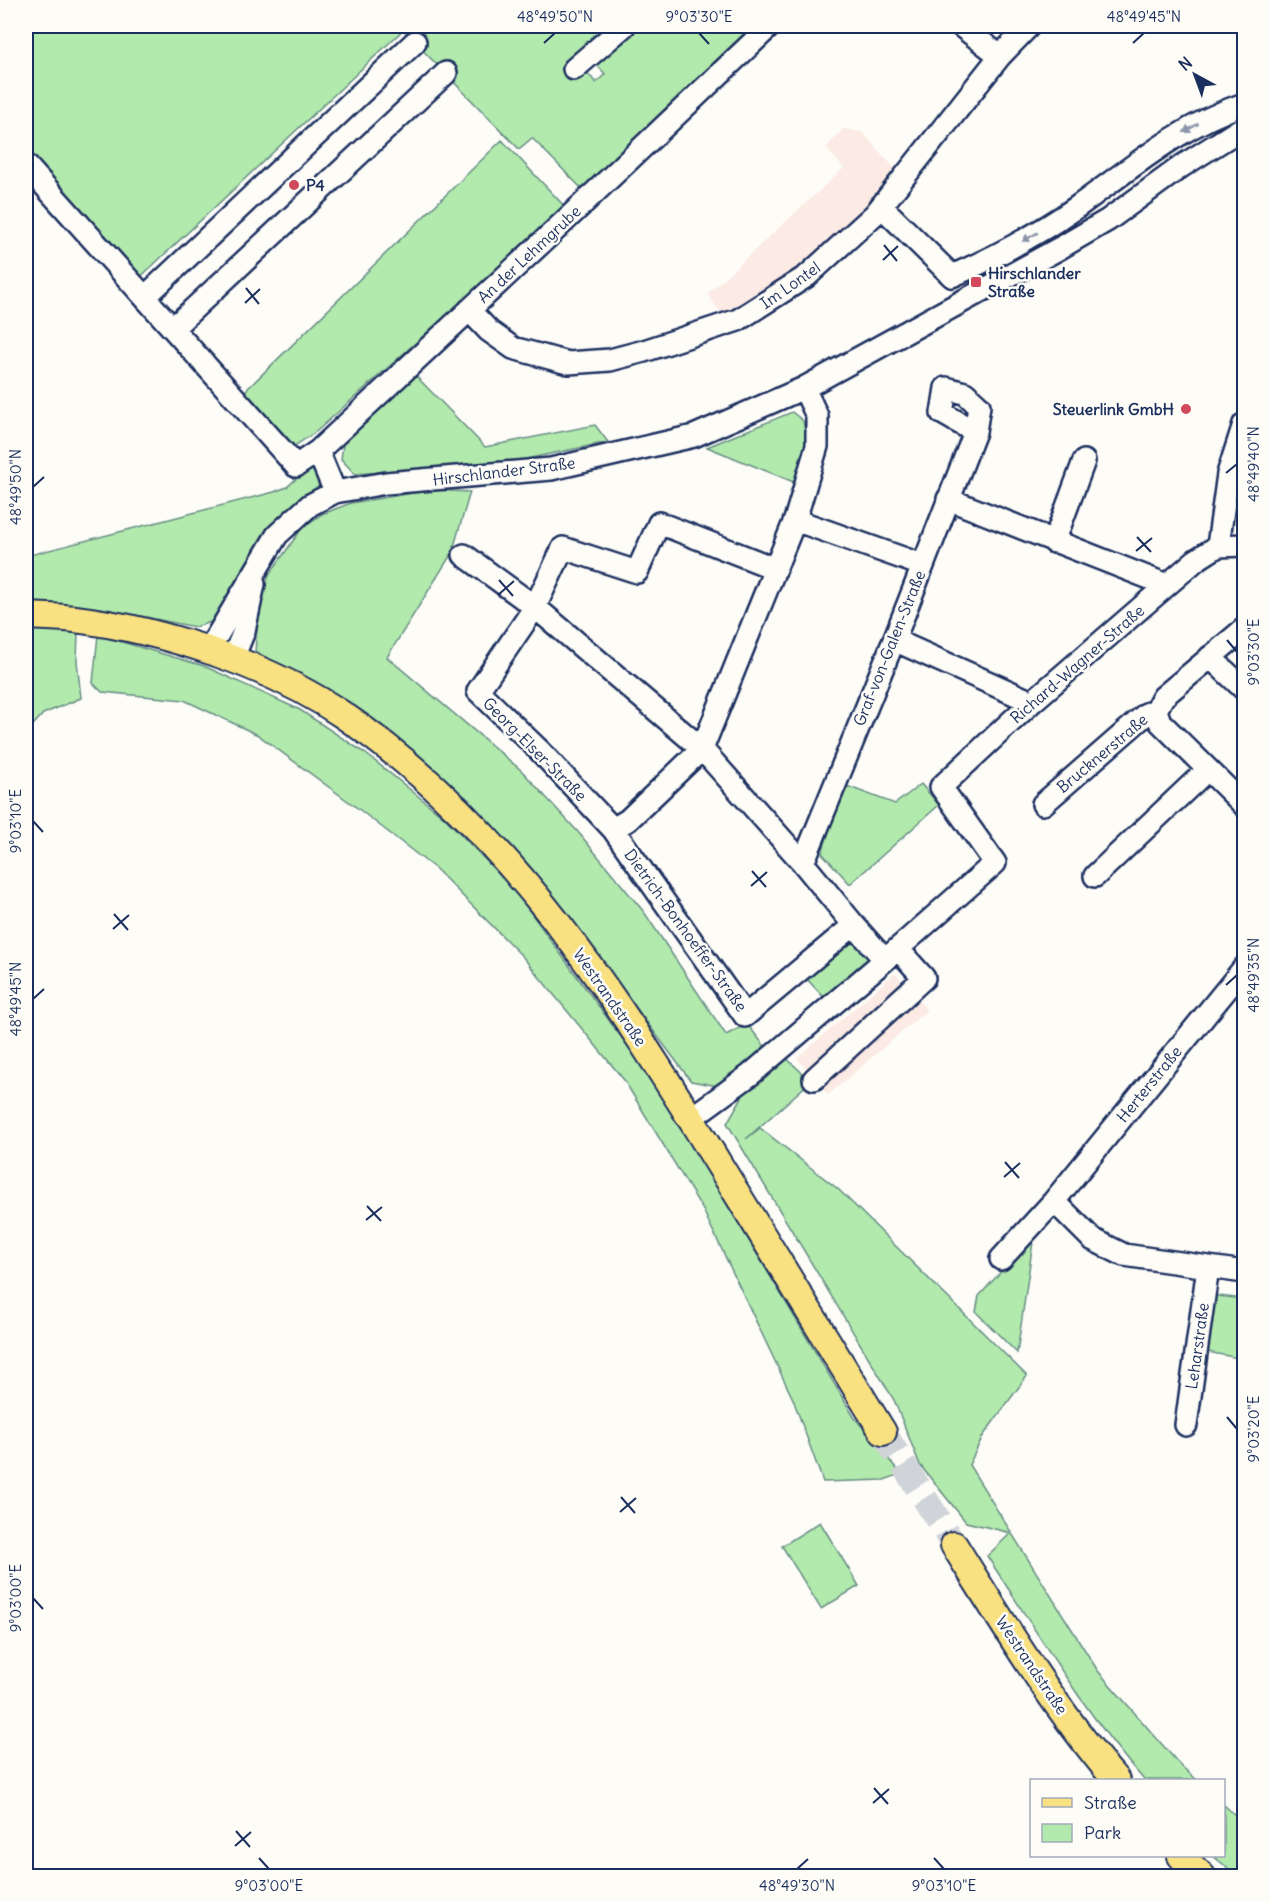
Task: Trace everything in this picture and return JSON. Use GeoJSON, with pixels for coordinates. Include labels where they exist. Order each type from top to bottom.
{"type":"FeatureCollection","features":[{"type":"Feature","properties":{"kind":"main road","name":"Westrandstraße"},"geometry":{"type":"LineString","coordinates":[[26,616],[75,619],[159,635],[233,658],[313,697],[343,715],[412,767],[457,808],[550,912],[635,1032],[691,1118],[884,1432]]}},
{"type":"Feature","properties":{"kind":"main road","name":"Westrandstraße"},"geometry":{"type":"LineString","coordinates":[[954,1545],[1044,1684],[1115,1779]]}},
{"type":"Feature","properties":{"kind":"main road"},"geometry":{"type":"LineString","coordinates":[[1182,1857],[1202,1876]]}},
{"type":"Feature","properties":{"kind":"street"},"geometry":{"type":"LineString","coordinates":[[574,69],[624,26]]}},
{"type":"Feature","properties":{"kind":"street","name":"An der Lehmgrube"},"geometry":{"type":"LineString","coordinates":[[173,328],[296,466],[318,451],[770,26]]}},
{"type":"Feature","properties":{"kind":"street"},"geometry":{"type":"LineString","coordinates":[[962,26],[1000,56]]}},
{"type":"Feature","properties":{"kind":"street","name":"Im Lontel"},"geometry":{"type":"LineString","coordinates":[[469,310],[489,331],[513,348],[568,363],[621,357],[738,320],[807,276],[875,214],[1000,56],[1029,26]]}},
{"type":"Feature","properties":{"kind":"street"},"geometry":{"type":"LineString","coordinates":[[145,297],[415,42]]}},
{"type":"Feature","properties":{"kind":"street"},"geometry":{"type":"LineString","coordinates":[[26,165],[173,328],[446,73]]}},
{"type":"Feature","properties":{"kind":"street"},"geometry":{"type":"LineString","coordinates":[[881,206],[952,276],[1040,231],[1077,207],[1125,170],[1192,127],[1245,104]]}},
{"type":"Feature","properties":{"kind":"street","name":"Hirschlander Straße"},"geometry":{"type":"LineString","coordinates":[[208,651],[277,535],[310,506],[335,492],[386,483],[551,469],[694,436],[804,388],[1108,220],[1182,166],[1245,127]]}},
{"type":"Feature","properties":{"kind":"street"},"geometry":{"type":"LineString","coordinates":[[613,829],[628,820],[702,749],[795,520],[817,446],[817,417],[804,388]]}},
{"type":"Feature","properties":{"kind":"street"},"geometry":{"type":"LineString","coordinates":[[1245,424],[1228,474],[1218,546],[1245,545]]}},
{"type":"Feature","properties":{"kind":"street","name":"Graf-von-Galen-Straße"},"geometry":{"type":"LineString","coordinates":[[803,863],[845,755],[894,640],[975,432]]}},
{"type":"Feature","properties":{"kind":"street"},"geometry":{"type":"LineString","coordinates":[[318,451],[335,492]]}},
{"type":"Feature","properties":{"kind":"street"},"geometry":{"type":"LineString","coordinates":[[1054,542],[1084,461]]}},
{"type":"Feature","properties":{"kind":"street"},"geometry":{"type":"LineString","coordinates":[[948,499],[1167,585]]}},
{"type":"Feature","properties":{"kind":"street"},"geometry":{"type":"LineString","coordinates":[[795,520],[922,565]]}},
{"type":"Feature","properties":{"kind":"street"},"geometry":{"type":"LineString","coordinates":[[535,607],[563,548],[637,572],[659,524],[776,569]]}},
{"type":"Feature","properties":{"kind":"street","name":"Richard-Wagner-Straße"},"geometry":{"type":"LineString","coordinates":[[892,955],[995,863],[941,787],[1032,702],[1196,560],[1218,546]]}},
{"type":"Feature","properties":{"kind":"street"},"geometry":{"type":"LineString","coordinates":[[464,555],[535,607],[702,749],[803,863],[854,925],[924,978],[814,1079]]}},
{"type":"Feature","properties":{"kind":"street","name":"Hirschlander Straße"},"geometry":{"type":"LineString","coordinates":[[233,658],[249,613],[256,572]]}},
{"type":"Feature","properties":{"kind":"street","name":"Georg-Elser-Straße"},"geometry":{"type":"LineString","coordinates":[[535,607],[478,691],[539,750],[613,829]]}},
{"type":"Feature","properties":{"kind":"street"},"geometry":{"type":"LineString","coordinates":[[1156,710],[1163,697],[1245,629]]}},
{"type":"Feature","properties":{"kind":"street"},"geometry":{"type":"LineString","coordinates":[[894,640],[1032,702]]}},
{"type":"Feature","properties":{"kind":"street"},"geometry":{"type":"LineString","coordinates":[[1210,657],[1245,689]]}},
{"type":"Feature","properties":{"kind":"street","name":"Brucknerstraße"},"geometry":{"type":"LineString","coordinates":[[1043,804],[1146,714],[1156,710],[1160,722],[1245,805]]}},
{"type":"Feature","properties":{"kind":"street"},"geometry":{"type":"LineString","coordinates":[[1095,876],[1207,770]]}},
{"type":"Feature","properties":{"kind":"street","name":"Dietrich-Bonhoeffer-Straße"},"geometry":{"type":"LineString","coordinates":[[613,829],[745,1016],[854,925]]}},
{"type":"Feature","properties":{"kind":"street"},"geometry":{"type":"LineString","coordinates":[[691,1118],[750,1075],[892,955]]}},
{"type":"Feature","properties":{"kind":"street","name":"Herterstraße"},"geometry":{"type":"LineString","coordinates":[[1054,1201],[1245,968]]}},
{"type":"Feature","properties":{"kind":"street"},"geometry":{"type":"LineString","coordinates":[[1001,1259],[1054,1201],[1092,1239],[1124,1255],[1245,1272]]}},
{"type":"Feature","properties":{"kind":"street","name":"Leharstraße"},"geometry":{"type":"LineString","coordinates":[[1186,1425],[1208,1267]]}},
{"type":"Feature","properties":{"kind":"shaded area"},"geometry":{"type":"Polygon","coordinates":[[[843,129],[862,132],[897,171],[876,200],[805,263],[722,314],[707,294],[844,168],[826,148],[843,129]]]}},
{"type":"Feature","properties":{"kind":"shaded area"},"geometry":{"type":"Polygon","coordinates":[[[895,973],[927,1010],[828,1095],[797,1058],[895,973]]]}},
{"type":"Feature","properties":{"kind":"green space"},"geometry":{"type":"Polygon","coordinates":[[[30,26],[624,26],[580,64],[596,83],[605,74],[590,57],[628,26],[775,26],[587,194],[532,138],[519,149],[403,30],[133,284],[26,166],[26,29],[30,26]]]}},
{"type":"Feature","properties":{"kind":"green space"},"geometry":{"type":"Polygon","coordinates":[[[502,140],[566,208],[317,431],[293,447],[242,394],[502,140]]]}},
{"type":"Feature","properties":{"kind":"green space"},"geometry":{"type":"Polygon","coordinates":[[[416,376],[485,447],[595,425],[608,442],[501,464],[355,474],[341,459],[343,444],[416,376]]]}},
{"type":"Feature","properties":{"kind":"green space"},"geometry":{"type":"Polygon","coordinates":[[[792,412],[803,421],[808,445],[796,483],[707,447],[792,412]]]}},
{"type":"Feature","properties":{"kind":"green space"},"geometry":{"type":"Polygon","coordinates":[[[308,468],[317,468],[321,484],[286,512],[262,539],[231,600],[217,620],[195,627],[101,608],[26,602],[26,556],[274,492],[287,487],[308,468]]]}},
{"type":"Feature","properties":{"kind":"green space"},"geometry":{"type":"Polygon","coordinates":[[[432,490],[470,492],[452,553],[387,657],[522,771],[578,832],[644,912],[726,1035],[747,1024],[771,1054],[718,1086],[691,1081],[559,905],[467,798],[378,729],[255,651],[259,606],[269,575],[302,528],[322,514],[351,503],[432,490]]]}},
{"type":"Feature","properties":{"kind":"green space"},"geometry":{"type":"Polygon","coordinates":[[[26,626],[78,633],[77,661],[81,698],[43,714],[26,733],[26,626]]]}},
{"type":"Feature","properties":{"kind":"green space"},"geometry":{"type":"Polygon","coordinates":[[[98,635],[204,666],[300,710],[365,753],[445,818],[515,891],[629,1048],[687,1136],[854,1417],[901,1474],[884,1480],[823,1482],[793,1399],[703,1210],[624,1080],[522,956],[437,870],[258,735],[184,700],[102,692],[93,683],[98,635]]]}},
{"type":"Feature","properties":{"kind":"green space"},"geometry":{"type":"Polygon","coordinates":[[[921,784],[939,805],[850,884],[822,853],[844,785],[895,804],[921,784]]]}},
{"type":"Feature","properties":{"kind":"green space"},"geometry":{"type":"Polygon","coordinates":[[[853,937],[872,959],[827,1001],[806,978],[853,937]]]}},
{"type":"Feature","properties":{"kind":"green space"},"geometry":{"type":"Polygon","coordinates":[[[783,1055],[811,1081],[746,1139],[760,1128],[838,1189],[1027,1376],[983,1436],[969,1465],[1098,1671],[1180,1765],[1196,1779],[1143,1779],[1081,1699],[987,1556],[1011,1533],[966,1522],[920,1465],[894,1400],[727,1123],[745,1092],[783,1055]]]}},
{"type":"Feature","properties":{"kind":"green space"},"geometry":{"type":"Polygon","coordinates":[[[1034,1235],[1017,1353],[976,1312],[979,1296],[1034,1235]]]}},
{"type":"Feature","properties":{"kind":"green space"},"geometry":{"type":"Polygon","coordinates":[[[1209,1295],[1244,1299],[1244,1359],[1202,1351],[1209,1295]]]}},
{"type":"Feature","properties":{"kind":"green space"},"geometry":{"type":"Polygon","coordinates":[[[820,1522],[859,1586],[821,1609],[782,1546],[820,1522]]]}},
{"type":"Feature","properties":{"kind":"green space"},"geometry":{"type":"Polygon","coordinates":[[[1225,1806],[1244,1823],[1244,1876],[1238,1876],[1214,1857],[1225,1857],[1225,1806]]]}},
{"type":"Feature","properties":{"kind":"tunnel"},"geometry":{"type":"LineString","coordinates":[[883,1432],[954,1545]]}},
{"type":"Feature","properties":{"kind":"place","name":"P4"},"geometry":{"type":"Point","coordinates":[294,185]}},
{"type":"Feature","properties":{"kind":"place","name":"Hirschlander Straße"},"geometry":{"type":"Point","coordinates":[976,282]}},
{"type":"Feature","properties":{"kind":"place","name":"Steuerlink GmbH"},"geometry":{"type":"Point","coordinates":[1186,409]}}]}
